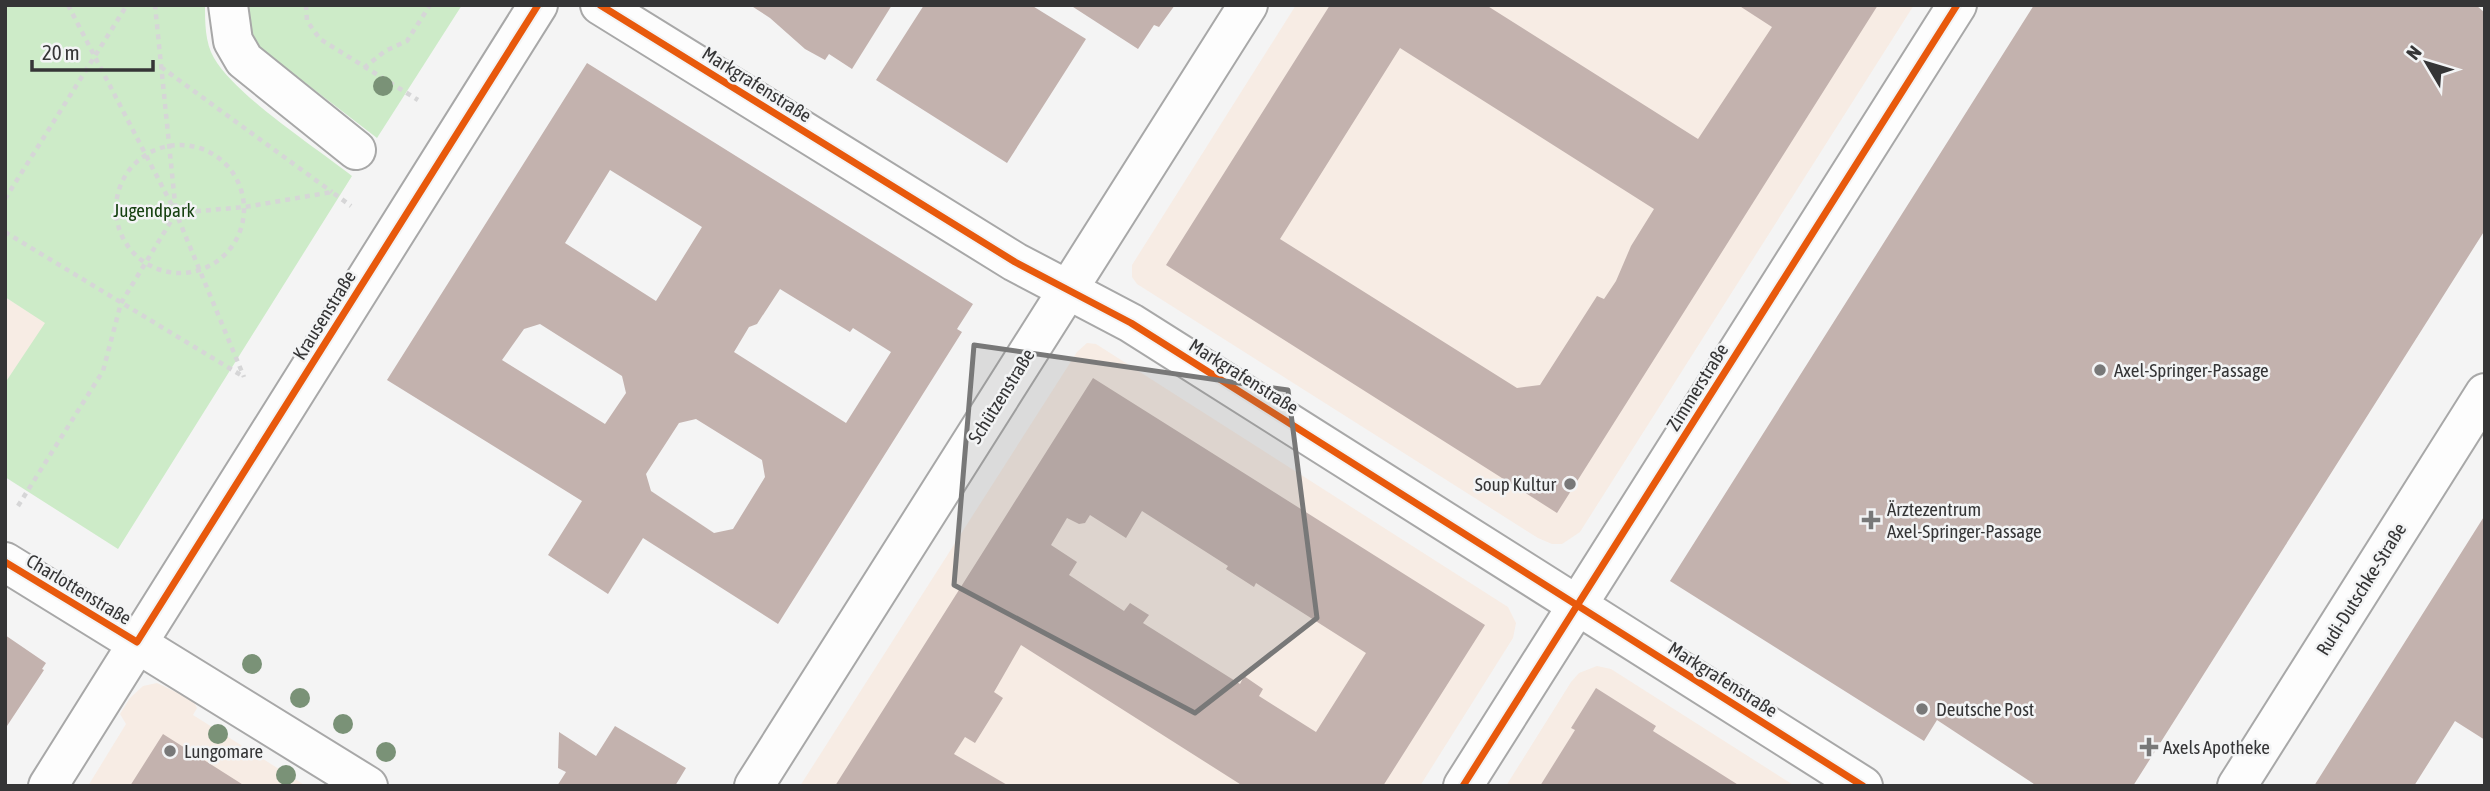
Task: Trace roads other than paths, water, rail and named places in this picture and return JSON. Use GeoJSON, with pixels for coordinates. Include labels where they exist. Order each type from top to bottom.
{"type":"FeatureCollection","features":[{"type":"Feature","properties":{"kind":"street"},"geometry":{"type":"LineString","coordinates":[[228,5],[233,41],[244,60],[356,150]]}},
{"type":"Feature","properties":{"kind":"street","name":"Krausenstraße"},"geometry":{"type":"LineString","coordinates":[[48,786],[538,5]]}},
{"type":"Feature","properties":{"kind":"street","name":"Markgrafenstraße"},"geometry":{"type":"LineString","coordinates":[[600,5],[988,246],[1131,324],[1863,786]]}},
{"type":"Feature","properties":{"kind":"street","name":"Schützenstraße"},"geometry":{"type":"LineString","coordinates":[[754,786],[1248,5]]}},
{"type":"Feature","properties":{"kind":"street","name":"Zimmerstraße"},"geometry":{"type":"LineString","coordinates":[[1463,786],[1957,5]]}},
{"type":"Feature","properties":{"kind":"street","name":"Rudi-Dutschke-Straße"},"geometry":{"type":"LineString","coordinates":[[2237,786],[2479,415]]}},
{"type":"Feature","properties":{"kind":"street","name":"Charlottenstraße"},"geometry":{"type":"LineString","coordinates":[[5,562],[368,786]]}},
{"type":"Feature","properties":{"kind":"place","name":"Axel-Springer-Passage"},"geometry":{"type":"Point","coordinates":[2100,370]}},
{"type":"Feature","properties":{"kind":"place","name":"Soup Kultur"},"geometry":{"type":"Point","coordinates":[1570,484]}},
{"type":"Feature","properties":{"kind":"place","name":"Ärztezentrum Axel-Springer-Passage"},"geometry":{"type":"Point","coordinates":[1871,520]}},
{"type":"Feature","properties":{"kind":"place","name":"Deutsche Post"},"geometry":{"type":"Point","coordinates":[1922,709]}},
{"type":"Feature","properties":{"kind":"place","name":"Axels Apotheke"},"geometry":{"type":"Point","coordinates":[2149,747]}},
{"type":"Feature","properties":{"kind":"place","name":"Lungomare"},"geometry":{"type":"Point","coordinates":[170,751]}},
{"type":"Feature","properties":{"kind":"park label","name":"Jugendpark"},"geometry":{"type":"Point","coordinates":[154,210]}}]}
